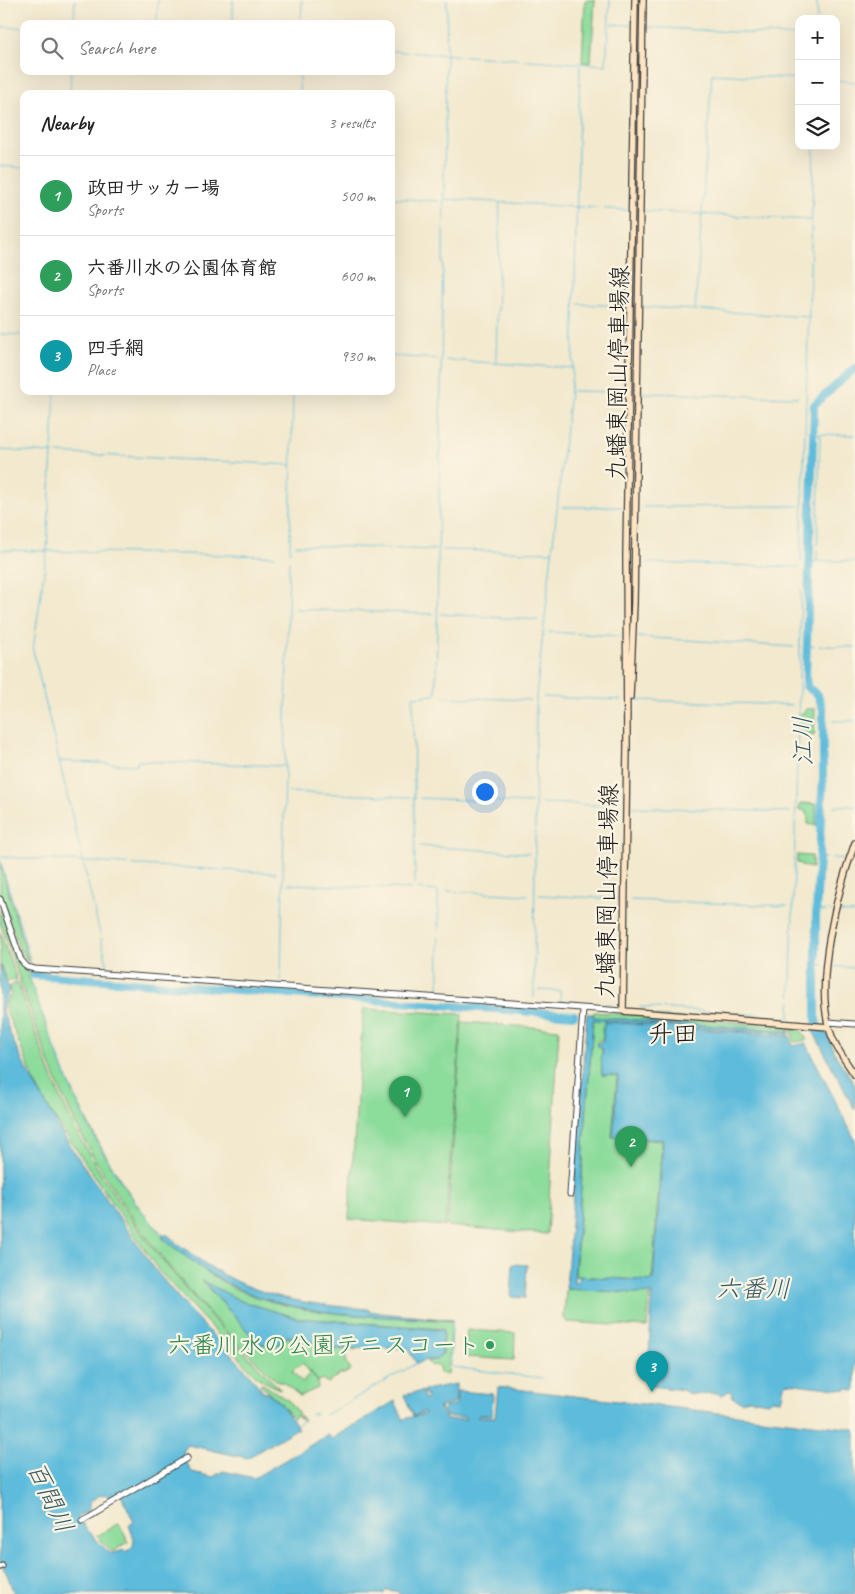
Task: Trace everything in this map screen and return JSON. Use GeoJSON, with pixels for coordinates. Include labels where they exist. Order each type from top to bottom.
{"type":"FeatureCollection","features":[{"type":"Feature","properties":{"kind":"main road","name":"九蟠東岡山停車場線"},"geometry":{"type":"LineString","coordinates":[[635,0],[626,554],[627,747],[623,1011],[812,1026],[827,1025]]}},
{"type":"Feature","properties":{"kind":"main road","name":"九蟠東岡山停車場線"},"geometry":{"type":"LineString","coordinates":[[627,747],[634,603],[643,0]]}},
{"type":"Feature","properties":{"kind":"main road"},"geometry":{"type":"LineString","coordinates":[[855,843],[843,877],[831,924],[826,971],[827,1025],[836,1046],[855,1075]]}},
{"type":"Feature","properties":{"kind":"street"},"geometry":{"type":"LineString","coordinates":[[0,899],[21,960],[26,966],[35,969],[583,1010],[623,1011]]}},
{"type":"Feature","properties":{"kind":"street"},"geometry":{"type":"LineString","coordinates":[[570,1194],[583,1010]]}},
{"type":"Feature","properties":{"kind":"street"},"geometry":{"type":"LineString","coordinates":[[827,1025],[855,1024]]}},
{"type":"Feature","properties":{"kind":"street"},"geometry":{"type":"LineString","coordinates":[[82,1520],[187,1458]]}},
{"type":"Feature","properties":{"kind":"green space"},"geometry":{"type":"Polygon","coordinates":[[[585,0],[595,0],[591,62],[582,62],[585,0]]]}},
{"type":"Feature","properties":{"kind":"green space"},"geometry":{"type":"Polygon","coordinates":[[[806,709],[815,709],[814,735],[799,734],[799,717],[806,709]]]}},
{"type":"Feature","properties":{"kind":"green space"},"geometry":{"type":"Polygon","coordinates":[[[801,803],[816,804],[816,826],[808,824],[808,816],[804,810],[798,810],[801,803]]]}},
{"type":"Feature","properties":{"kind":"green space"},"geometry":{"type":"Polygon","coordinates":[[[797,855],[812,856],[812,868],[801,866],[801,864],[797,863],[797,855]]]}},
{"type":"Feature","properties":{"kind":"green space"},"geometry":{"type":"Polygon","coordinates":[[[0,863],[28,963],[19,948],[0,893],[0,863]]]}},
{"type":"Feature","properties":{"kind":"green space"},"geometry":{"type":"Polygon","coordinates":[[[0,909],[21,966],[33,974],[28,974],[46,1026],[66,1077],[90,1126],[122,1182],[144,1213],[163,1235],[162,1238],[215,1277],[234,1288],[260,1298],[286,1305],[341,1314],[452,1321],[448,1374],[440,1373],[439,1366],[431,1365],[426,1361],[436,1360],[443,1354],[443,1329],[298,1318],[241,1301],[202,1281],[259,1344],[277,1345],[288,1337],[300,1342],[309,1340],[310,1343],[318,1343],[324,1350],[357,1349],[347,1351],[346,1363],[351,1370],[340,1374],[328,1383],[322,1379],[318,1381],[310,1371],[317,1381],[318,1388],[300,1396],[283,1382],[278,1382],[222,1327],[170,1268],[146,1237],[102,1172],[83,1138],[58,1086],[0,923],[0,909]],[[303,1363],[292,1371],[302,1382],[310,1373],[303,1363]]]}},
{"type":"Feature","properties":{"kind":"green space"},"geometry":{"type":"Polygon","coordinates":[[[0,932],[17,980],[6,981],[0,963],[0,932]]]}},
{"type":"Feature","properties":{"kind":"green space"},"geometry":{"type":"Polygon","coordinates":[[[18,982],[62,1102],[81,1140],[102,1175],[124,1209],[172,1272],[225,1332],[281,1390],[258,1378],[159,1271],[50,1111],[36,1085],[5,1008],[11,995],[9,987],[18,982]]]}},
{"type":"Feature","properties":{"kind":"green space"},"geometry":{"type":"Polygon","coordinates":[[[363,1009],[462,1014],[445,1226],[349,1219],[363,1009]]]}},
{"type":"Feature","properties":{"kind":"green space"},"geometry":{"type":"Polygon","coordinates":[[[594,1012],[789,1026],[789,1031],[746,1028],[746,1032],[736,1031],[736,1027],[658,1022],[657,1025],[650,1025],[650,1021],[593,1017],[594,1012]]]}},
{"type":"Feature","properties":{"kind":"green space"},"geometry":{"type":"Polygon","coordinates":[[[593,1020],[605,1021],[602,1029],[603,1038],[596,1043],[602,1048],[602,1075],[617,1076],[612,1137],[662,1141],[652,1281],[575,1276],[593,1020]]]}},
{"type":"Feature","properties":{"kind":"green space"},"geometry":{"type":"Polygon","coordinates":[[[462,1022],[559,1029],[547,1234],[447,1226],[462,1022]]]}},
{"type":"Feature","properties":{"kind":"green space"},"geometry":{"type":"Polygon","coordinates":[[[791,1029],[801,1030],[807,1040],[794,1042],[791,1029]]]}},
{"type":"Feature","properties":{"kind":"green space"},"geometry":{"type":"Polygon","coordinates":[[[566,1290],[650,1294],[647,1327],[567,1322],[564,1318],[566,1290]]]}},
{"type":"Feature","properties":{"kind":"green space","name":"六番川水の公園テニスコート"},"geometry":{"type":"Polygon","coordinates":[[[467,1330],[515,1333],[514,1360],[465,1357],[467,1330]]]}},
{"type":"Feature","properties":{"kind":"green space"},"geometry":{"type":"Polygon","coordinates":[[[263,1384],[288,1400],[304,1421],[296,1415],[293,1418],[279,1401],[260,1385],[263,1384]]]}},
{"type":"Feature","properties":{"kind":"green space"},"geometry":{"type":"Polygon","coordinates":[[[119,1523],[128,1542],[112,1552],[97,1536],[119,1523]]]}},
{"type":"Feature","properties":{"kind":"water","name":"百間川"},"geometry":{"type":"Polygon","coordinates":[[[0,965],[9,990],[2,1009],[11,1036],[26,1069],[68,1143],[156,1271],[188,1309],[246,1370],[263,1392],[273,1396],[278,1401],[298,1428],[247,1458],[188,1445],[184,1450],[183,1457],[192,1472],[213,1477],[223,1471],[254,1478],[328,1435],[331,1439],[395,1401],[403,1419],[425,1414],[424,1412],[413,1416],[404,1395],[423,1391],[424,1399],[427,1398],[424,1390],[456,1384],[456,1402],[438,1408],[441,1409],[446,1420],[466,1419],[465,1417],[446,1417],[443,1408],[457,1404],[457,1391],[493,1394],[492,1415],[478,1415],[478,1417],[495,1417],[498,1387],[855,1429],[855,1594],[399,1594],[396,1591],[386,1590],[384,1594],[14,1594],[7,1574],[0,1563],[0,965]],[[120,1493],[111,1498],[106,1494],[100,1495],[89,1503],[89,1511],[78,1516],[86,1529],[110,1554],[124,1550],[126,1552],[133,1546],[134,1539],[129,1525],[134,1522],[120,1493]]]}},
{"type":"Feature","properties":{"kind":"water","name":"六番川"},"geometry":{"type":"Polygon","coordinates":[[[587,1014],[593,1014],[593,1017],[789,1031],[789,1034],[593,1020],[574,1283],[578,1283],[578,1276],[653,1281],[663,1140],[613,1137],[618,1076],[602,1075],[601,1059],[603,1049],[596,1045],[603,1040],[605,1022],[790,1036],[793,1046],[806,1043],[855,1140],[855,1391],[847,1388],[846,1390],[787,1383],[784,1385],[780,1400],[772,1399],[769,1402],[748,1399],[742,1402],[732,1397],[732,1393],[729,1391],[722,1395],[717,1393],[690,1394],[682,1390],[652,1386],[648,1375],[652,1294],[566,1289],[587,1014]]]}},
{"type":"Feature","properties":{"kind":"water"},"geometry":{"type":"Polygon","coordinates":[[[812,1029],[826,1030],[836,1056],[855,1084],[855,1110],[812,1029]]]}},
{"type":"Feature","properties":{"kind":"water"},"geometry":{"type":"Polygon","coordinates":[[[163,1235],[168,1235],[204,1263],[224,1275],[244,1285],[283,1298],[323,1305],[368,1309],[381,1313],[453,1320],[332,1312],[302,1308],[273,1301],[245,1291],[211,1274],[176,1249],[163,1238],[163,1235]]]}},
{"type":"Feature","properties":{"kind":"water"},"geometry":{"type":"Polygon","coordinates":[[[513,1264],[527,1265],[525,1298],[511,1297],[513,1264]]]}},
{"type":"Feature","properties":{"kind":"water"},"geometry":{"type":"Polygon","coordinates":[[[203,1281],[241,1301],[297,1318],[443,1330],[442,1354],[436,1360],[426,1360],[417,1364],[407,1348],[324,1349],[318,1342],[300,1341],[288,1336],[277,1345],[259,1344],[203,1281]]]}},
{"type":"Feature","properties":{"kind":"waterway"},"geometry":{"type":"LineString","coordinates":[[74,20],[75,0]]}},
{"type":"Feature","properties":{"kind":"waterway"},"geometry":{"type":"LineString","coordinates":[[157,20],[158,0]]}},
{"type":"Feature","properties":{"kind":"waterway"},"geometry":{"type":"LineString","coordinates":[[233,0],[233,20]]}},
{"type":"Feature","properties":{"kind":"waterway"},"geometry":{"type":"LineString","coordinates":[[301,20],[302,0]]}},
{"type":"Feature","properties":{"kind":"waterway"},"geometry":{"type":"LineString","coordinates":[[439,991],[438,891],[417,889],[415,886],[413,697],[435,695],[436,691],[447,0]]}},
{"type":"Feature","properties":{"kind":"waterway"},"geometry":{"type":"LineString","coordinates":[[395,51],[606,65],[610,0]]}},
{"type":"Feature","properties":{"kind":"waterway"},"geometry":{"type":"LineString","coordinates":[[817,0],[817,15]]}},
{"type":"Feature","properties":{"kind":"waterway"},"geometry":{"type":"LineString","coordinates":[[611,24],[631,25]]}},
{"type":"Feature","properties":{"kind":"waterway"},"geometry":{"type":"LineString","coordinates":[[0,27],[20,28]]}},
{"type":"Feature","properties":{"kind":"waterway"},"geometry":{"type":"LineString","coordinates":[[647,27],[795,36]]}},
{"type":"Feature","properties":{"kind":"waterway"},"geometry":{"type":"LineString","coordinates":[[534,998],[536,697],[573,364],[580,66]]}},
{"type":"Feature","properties":{"kind":"waterway"},"geometry":{"type":"LineString","coordinates":[[695,311],[712,74],[795,79]]}},
{"type":"Feature","properties":{"kind":"waterway"},"geometry":{"type":"LineString","coordinates":[[70,90],[71,75]]}},
{"type":"Feature","properties":{"kind":"waterway"},"geometry":{"type":"LineString","coordinates":[[299,90],[300,75]]}},
{"type":"Feature","properties":{"kind":"waterway"},"geometry":{"type":"LineString","coordinates":[[840,80],[855,82]]}},
{"type":"Feature","properties":{"kind":"waterway"},"geometry":{"type":"LineString","coordinates":[[801,561],[814,150]]}},
{"type":"Feature","properties":{"kind":"waterway"},"geometry":{"type":"LineString","coordinates":[[0,166],[20,168]]}},
{"type":"Feature","properties":{"kind":"waterway"},"geometry":{"type":"LineString","coordinates":[[395,198],[438,201]]}},
{"type":"Feature","properties":{"kind":"waterway"},"geometry":{"type":"LineString","coordinates":[[445,199],[627,210]]}},
{"type":"Feature","properties":{"kind":"waterway"},"geometry":{"type":"LineString","coordinates":[[496,363],[500,203]]}},
{"type":"Feature","properties":{"kind":"waterway"},"geometry":{"type":"LineString","coordinates":[[645,211],[811,220]]}},
{"type":"Feature","properties":{"kind":"waterway"},"geometry":{"type":"LineString","coordinates":[[579,304],[625,306]]}},
{"type":"Feature","properties":{"kind":"waterway"},"geometry":{"type":"LineString","coordinates":[[645,307],[809,317]]}},
{"type":"Feature","properties":{"kind":"waterway"},"geometry":{"type":"LineString","coordinates":[[0,334],[20,335]]}},
{"type":"Feature","properties":{"kind":"waterway"},"geometry":{"type":"LineString","coordinates":[[395,356],[437,359]]}},
{"type":"Feature","properties":{"kind":"waterway"},"geometry":{"type":"LineString","coordinates":[[446,360],[573,368]]}},
{"type":"Feature","properties":{"kind":"waterway","name":"江川"},"geometry":{"type":"LineString","coordinates":[[820,1032],[816,1020],[816,914],[823,778],[823,710],[818,695],[807,687],[806,677],[814,405],[855,368]]}},
{"type":"Feature","properties":{"kind":"waterway"},"geometry":{"type":"LineString","coordinates":[[573,391],[624,392]]}},
{"type":"Feature","properties":{"kind":"waterway"},"geometry":{"type":"LineString","coordinates":[[642,393],[798,397]]}},
{"type":"Feature","properties":{"kind":"waterway"},"geometry":{"type":"LineString","coordinates":[[55,395],[47,551],[33,650],[108,968]]}},
{"type":"Feature","properties":{"kind":"waterway"},"geometry":{"type":"LineString","coordinates":[[290,552],[293,395]]}},
{"type":"Feature","properties":{"kind":"waterway"},"geometry":{"type":"LineString","coordinates":[[812,434],[855,435]]}},
{"type":"Feature","properties":{"kind":"waterway"},"geometry":{"type":"LineString","coordinates":[[810,563],[817,561],[820,434]]}},
{"type":"Feature","properties":{"kind":"waterway"},"geometry":{"type":"LineString","coordinates":[[0,450],[52,453]]}},
{"type":"Feature","properties":{"kind":"waterway"},"geometry":{"type":"LineString","coordinates":[[56,453],[292,465]]}},
{"type":"Feature","properties":{"kind":"waterway"},"geometry":{"type":"LineString","coordinates":[[643,507],[799,506]]}},
{"type":"Feature","properties":{"kind":"waterway"},"geometry":{"type":"LineString","coordinates":[[562,507],[622,507]]}},
{"type":"Feature","properties":{"kind":"waterway"},"geometry":{"type":"LineString","coordinates":[[296,545],[436,550]]}},
{"type":"Feature","properties":{"kind":"waterway"},"geometry":{"type":"LineString","coordinates":[[0,550],[275,556]]}},
{"type":"Feature","properties":{"kind":"waterway"},"geometry":{"type":"LineString","coordinates":[[443,550],[551,552]]}},
{"type":"Feature","properties":{"kind":"waterway"},"geometry":{"type":"LineString","coordinates":[[281,980],[289,561]]}},
{"type":"Feature","properties":{"kind":"waterway"},"geometry":{"type":"LineString","coordinates":[[817,561],[855,561]]}},
{"type":"Feature","properties":{"kind":"waterway"},"geometry":{"type":"LineString","coordinates":[[648,563],[798,567]]}},
{"type":"Feature","properties":{"kind":"waterway"},"geometry":{"type":"LineString","coordinates":[[799,687],[801,590]]}},
{"type":"Feature","properties":{"kind":"waterway"},"geometry":{"type":"LineString","coordinates":[[295,609],[433,614]]}},
{"type":"Feature","properties":{"kind":"waterway"},"geometry":{"type":"LineString","coordinates":[[441,614],[538,620]]}},
{"type":"Feature","properties":{"kind":"waterway"},"geometry":{"type":"LineString","coordinates":[[549,632],[620,636]]}},
{"type":"Feature","properties":{"kind":"waterway"},"geometry":{"type":"LineString","coordinates":[[638,637],[794,647]]}},
{"type":"Feature","properties":{"kind":"waterway","name":"江川"},"geometry":{"type":"LineString","coordinates":[[807,646],[814,646]]}},
{"type":"Feature","properties":{"kind":"waterway"},"geometry":{"type":"LineString","coordinates":[[819,646],[855,647]]}},
{"type":"Feature","properties":{"kind":"waterway"},"geometry":{"type":"LineString","coordinates":[[788,1016],[790,1017],[799,688],[807,687]]}},
{"type":"Feature","properties":{"kind":"waterway"},"geometry":{"type":"LineString","coordinates":[[444,697],[530,700]]}},
{"type":"Feature","properties":{"kind":"waterway"},"geometry":{"type":"LineString","coordinates":[[543,697],[621,700]]}},
{"type":"Feature","properties":{"kind":"waterway"},"geometry":{"type":"LineString","coordinates":[[636,700],[792,705]]}},
{"type":"Feature","properties":{"kind":"waterway","name":"江川"},"geometry":{"type":"LineString","coordinates":[[823,721],[829,721]]}},
{"type":"Feature","properties":{"kind":"waterway"},"geometry":{"type":"LineString","coordinates":[[833,721],[855,721]]}},
{"type":"Feature","properties":{"kind":"waterway"},"geometry":{"type":"LineString","coordinates":[[60,761],[137,765],[137,761],[284,766]]}},
{"type":"Feature","properties":{"kind":"waterway"},"geometry":{"type":"LineString","coordinates":[[288,792],[410,797]]}},
{"type":"Feature","properties":{"kind":"waterway"},"geometry":{"type":"LineString","coordinates":[[420,798],[531,803]]}},
{"type":"Feature","properties":{"kind":"waterway"},"geometry":{"type":"LineString","coordinates":[[541,803],[622,806]]}},
{"type":"Feature","properties":{"kind":"waterway"},"geometry":{"type":"LineString","coordinates":[[834,806],[855,806]]}},
{"type":"Feature","properties":{"kind":"waterway"},"geometry":{"type":"LineString","coordinates":[[632,807],[790,812]]}},
{"type":"Feature","properties":{"kind":"waterway"},"geometry":{"type":"LineString","coordinates":[[420,846],[529,853]]}},
{"type":"Feature","properties":{"kind":"waterway"},"geometry":{"type":"LineString","coordinates":[[2,857],[276,873]]}},
{"type":"Feature","properties":{"kind":"waterway","name":"江川"},"geometry":{"type":"LineString","coordinates":[[819,858],[825,858]]}},
{"type":"Feature","properties":{"kind":"waterway"},"geometry":{"type":"LineString","coordinates":[[831,858],[846,859]]}},
{"type":"Feature","properties":{"kind":"waterway"},"geometry":{"type":"LineString","coordinates":[[0,859],[31,962]]}},
{"type":"Feature","properties":{"kind":"waterway"},"geometry":{"type":"LineString","coordinates":[[288,884],[411,889]]}},
{"type":"Feature","properties":{"kind":"waterway"},"geometry":{"type":"LineString","coordinates":[[447,891],[528,895]]}},
{"type":"Feature","properties":{"kind":"waterway"},"geometry":{"type":"LineString","coordinates":[[539,895],[620,899]]}},
{"type":"Feature","properties":{"kind":"waterway"},"geometry":{"type":"LineString","coordinates":[[631,900],[787,906]]}},
{"type":"Feature","properties":{"kind":"waterway"},"geometry":{"type":"LineString","coordinates":[[816,911],[826,911]]}},
{"type":"Feature","properties":{"kind":"waterway"},"geometry":{"type":"LineString","coordinates":[[838,912],[855,913]]}},
{"type":"Feature","properties":{"kind":"waterway"},"geometry":{"type":"LineString","coordinates":[[817,965],[823,965]]}},
{"type":"Feature","properties":{"kind":"waterway"},"geometry":{"type":"LineString","coordinates":[[832,966],[855,968]]}},
{"type":"Feature","properties":{"kind":"waterway"},"geometry":{"type":"LineString","coordinates":[[34,975],[574,1015]]}},
{"type":"Feature","properties":{"kind":"waterway"},"geometry":{"type":"LineString","coordinates":[[30,979],[68,1082],[100,1148],[118,1179],[140,1209],[164,1236]]}},
{"type":"Feature","properties":{"kind":"waterway"},"geometry":{"type":"LineString","coordinates":[[539,990],[560,991],[561,1001],[610,1005]]}},
{"type":"Feature","properties":{"kind":"waterway"},"geometry":{"type":"LineString","coordinates":[[640,1007],[759,1015]]}},
{"type":"Feature","properties":{"kind":"waterway"},"geometry":{"type":"LineString","coordinates":[[452,1321],[451,1367],[542,1378]]}},
{"type":"Feature","properties":{"kind":"waterway"},"geometry":{"type":"LineString","coordinates":[[325,1415],[417,1363]]}},
{"type":"Feature","properties":{"kind":"waterway"},"geometry":{"type":"LineString","coordinates":[[311,1414],[316,1414]]}},
{"type":"Feature","properties":{"kind":"waterway"},"geometry":{"type":"LineString","coordinates":[[295,1426],[303,1420]]}},
{"type":"Feature","properties":{"kind":"place","name":"政田サッカー場"},"geometry":{"type":"Point","coordinates":[405,1117]}},
{"type":"Feature","properties":{"kind":"place","name":"六番川水の公園体育館"},"geometry":{"type":"Point","coordinates":[631,1167]}},
{"type":"Feature","properties":{"kind":"place","name":"六番川水の公園テニスコート"},"geometry":{"type":"Point","coordinates":[490,1345]}},
{"type":"Feature","properties":{"kind":"place","name":"四手網"},"geometry":{"type":"Point","coordinates":[652,1392]}},
{"type":"Feature","properties":{"kind":"district","name":"升田"},"geometry":{"type":"Point","coordinates":[673,1033]}}]}
